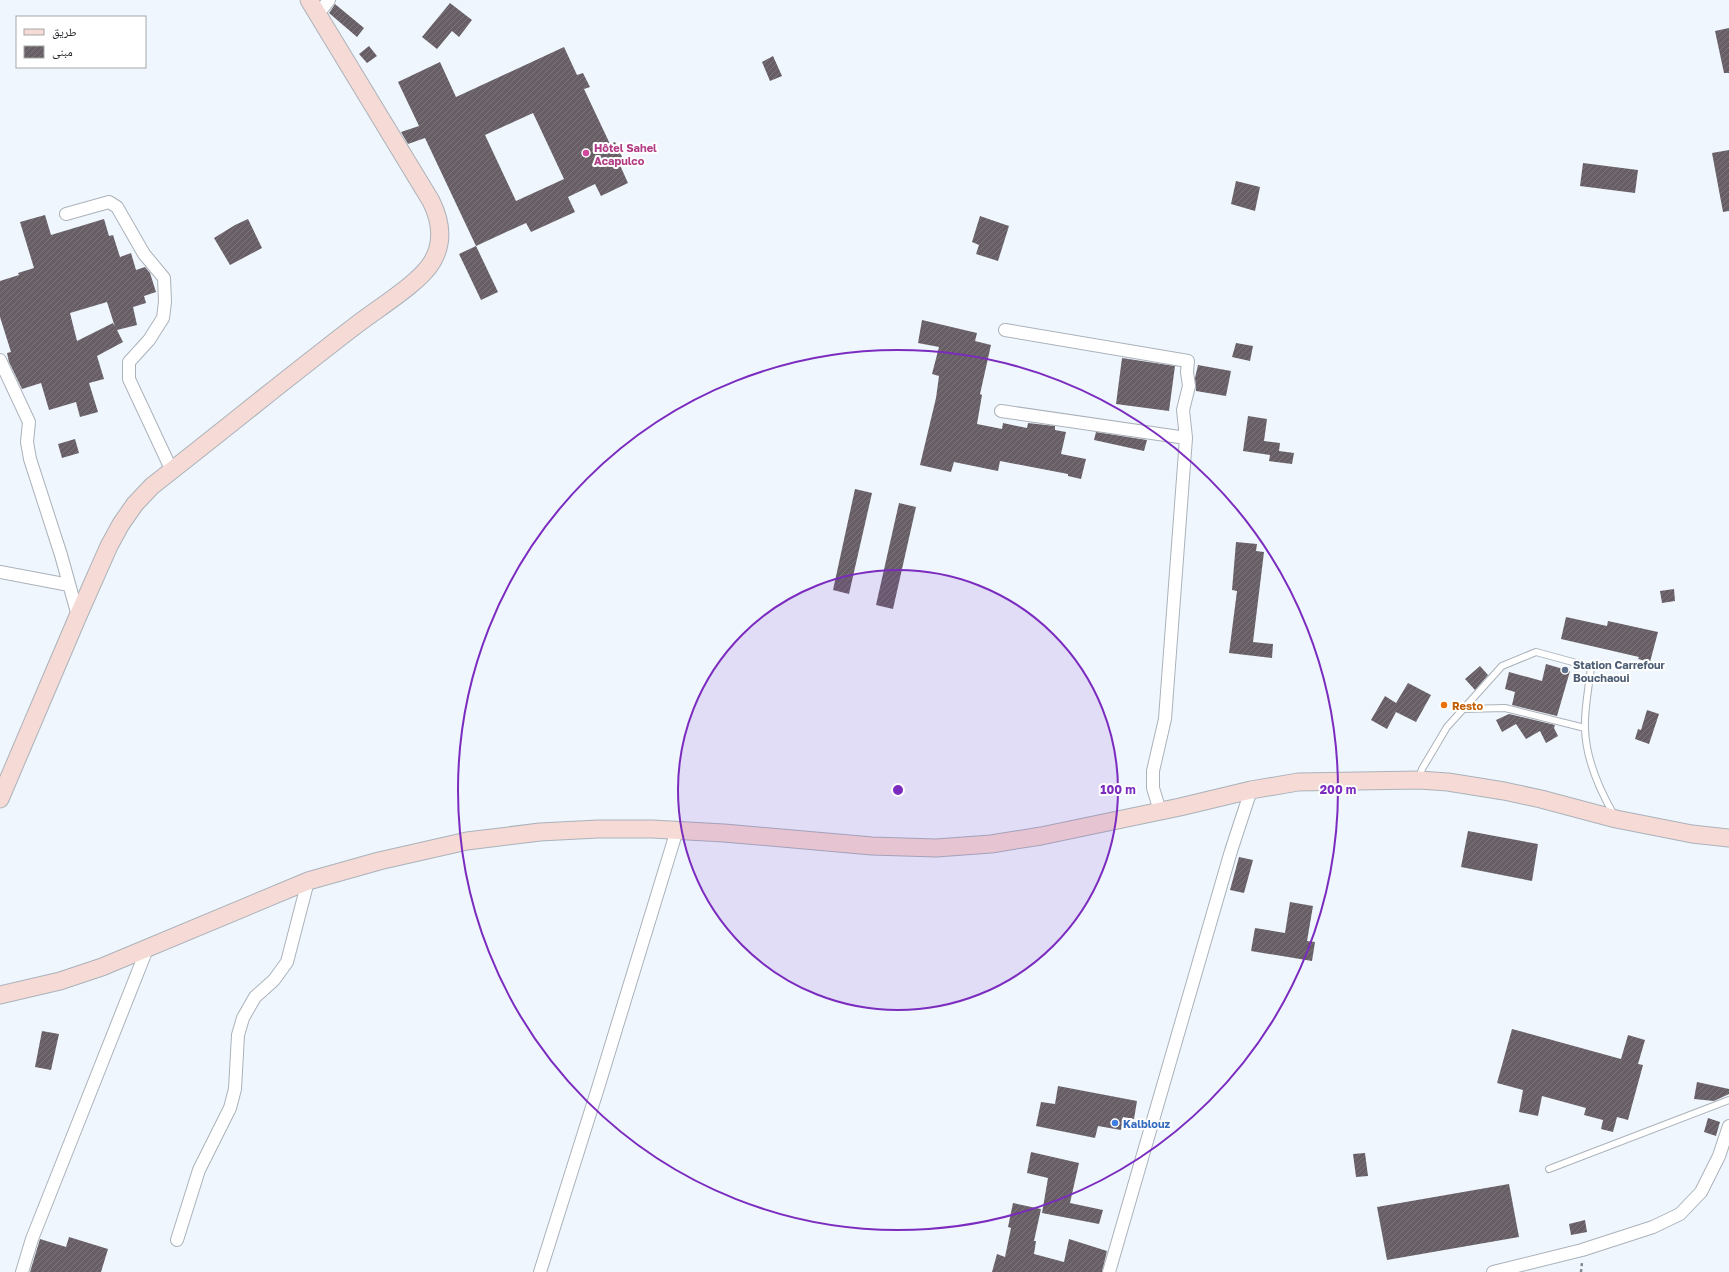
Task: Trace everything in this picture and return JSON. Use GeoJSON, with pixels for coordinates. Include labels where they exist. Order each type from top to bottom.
{"type":"FeatureCollection","features":[{"type":"Feature","properties":{"kind":"main road"},"geometry":{"type":"LineString","coordinates":[[0,799],[78,616],[121,524],[135,504],[152,486],[356,325],[415,281],[424,273],[432,262],[437,251],[440,238],[440,225],[434,207],[309,0]]}},
{"type":"Feature","properties":{"kind":"main road"},"geometry":{"type":"LineString","coordinates":[[0,995],[21,991],[102,967],[147,950],[308,881],[378,861],[467,842],[540,832],[598,829],[677,830],[872,846],[936,848],[991,844],[1041,836],[1251,790],[1298,782],[1418,780],[1454,783],[1504,791],[1541,799],[1616,819],[1692,834],[1729,838]]}},
{"type":"Feature","properties":{"kind":"main road"},"geometry":{"type":"LineString","coordinates":[[0,983],[21,991]]}},
{"type":"Feature","properties":{"kind":"street"},"geometry":{"type":"LineString","coordinates":[[318,14],[329,0]]}},
{"type":"Feature","properties":{"kind":"street"},"geometry":{"type":"LineString","coordinates":[[66,214],[109,202],[117,207],[144,254],[164,278],[165,302],[162,318],[149,340],[129,362],[129,379],[172,471]]}},
{"type":"Feature","properties":{"kind":"street"},"geometry":{"type":"LineString","coordinates":[[1005,330],[1188,361],[1187,372],[1189,386],[1183,410],[1186,438],[1165,719],[1153,771],[1153,788],[1160,811]]}},
{"type":"Feature","properties":{"kind":"street"},"geometry":{"type":"LineString","coordinates":[[0,360],[30,422],[27,442],[30,459],[61,554],[78,616]]}},
{"type":"Feature","properties":{"kind":"street"},"geometry":{"type":"LineString","coordinates":[[1001,411],[1186,438]]}},
{"type":"Feature","properties":{"kind":"street"},"geometry":{"type":"LineString","coordinates":[[0,572],[69,585]]}},
{"type":"Feature","properties":{"kind":"street"},"geometry":{"type":"LineString","coordinates":[[1108,1272],[1229,858],[1251,790]]}},
{"type":"Feature","properties":{"kind":"street"},"geometry":{"type":"LineString","coordinates":[[540,1272],[601,1080],[677,830]]}},
{"type":"Feature","properties":{"kind":"street"},"geometry":{"type":"LineString","coordinates":[[177,1240],[199,1170],[230,1108],[235,1088],[238,1035],[242,1018],[255,997],[274,980],[287,962],[308,881]]}},
{"type":"Feature","properties":{"kind":"street"},"geometry":{"type":"LineString","coordinates":[[22,1272],[32,1239],[147,950]]}},
{"type":"Feature","properties":{"kind":"street"},"geometry":{"type":"LineString","coordinates":[[1493,1272],[1582,1250],[1653,1227],[1680,1214],[1701,1192],[1719,1156],[1729,1126]]}},
{"type":"Feature","properties":{"kind":"lane"},"geometry":{"type":"LineString","coordinates":[[1418,780],[1422,769],[1447,727],[1502,666],[1536,652],[1591,668],[1585,728],[1590,760],[1603,797],[1616,819]]}},
{"type":"Feature","properties":{"kind":"lane"},"geometry":{"type":"LineString","coordinates":[[1463,709],[1505,708],[1585,728]]}},
{"type":"Feature","properties":{"kind":"lane"},"geometry":{"type":"LineString","coordinates":[[1549,1169],[1729,1100]]}},
{"type":"Feature","properties":{"kind":"building"},"geometry":{"type":"Polygon","coordinates":[[[450,3],[472,20],[459,37],[452,31],[437,49],[422,37],[450,3]]]}},
{"type":"Feature","properties":{"kind":"building"},"geometry":{"type":"Polygon","coordinates":[[[335,4],[364,28],[357,37],[329,13],[335,4]]]}},
{"type":"Feature","properties":{"kind":"building"},"geometry":{"type":"Polygon","coordinates":[[[1729,28],[1729,73],[1724,73],[1715,31],[1729,28]]]}},
{"type":"Feature","properties":{"kind":"building"},"geometry":{"type":"Polygon","coordinates":[[[369,46],[377,56],[367,63],[359,54],[369,46]]]}},
{"type":"Feature","properties":{"kind":"building","name":"Hôtel Sahel Acapulco"},"geometry":{"type":"Polygon","coordinates":[[[564,47],[577,75],[583,73],[590,87],[584,89],[610,144],[615,142],[624,161],[619,163],[628,183],[601,196],[595,184],[568,197],[575,212],[531,232],[526,223],[476,246],[425,138],[408,144],[401,132],[419,126],[398,82],[440,62],[456,97],[564,47]],[[533,113],[485,135],[516,201],[564,179],[533,113]]]}},
{"type":"Feature","properties":{"kind":"building"},"geometry":{"type":"Polygon","coordinates":[[[773,56],[782,76],[770,81],[762,62],[773,56]]]}},
{"type":"Feature","properties":{"kind":"building"},"geometry":{"type":"Polygon","coordinates":[[[1729,150],[1729,211],[1723,212],[1712,153],[1729,150]]]}},
{"type":"Feature","properties":{"kind":"building"},"geometry":{"type":"Polygon","coordinates":[[[1583,163],[1638,170],[1635,193],[1580,186],[1583,163]]]}},
{"type":"Feature","properties":{"kind":"building"},"geometry":{"type":"Polygon","coordinates":[[[1236,181],[1260,187],[1255,211],[1231,204],[1236,181]]]}},
{"type":"Feature","properties":{"kind":"building"},"geometry":{"type":"Polygon","coordinates":[[[45,215],[51,235],[104,219],[109,236],[113,235],[120,257],[131,253],[136,270],[145,267],[150,273],[156,292],[144,296],[146,303],[133,307],[137,325],[117,330],[123,342],[97,356],[104,379],[89,383],[98,412],[80,417],[76,402],[49,410],[41,383],[22,389],[9,362],[7,353],[11,352],[0,317],[0,281],[34,268],[20,222],[45,215]],[[107,302],[70,313],[77,341],[113,323],[115,327],[107,302]]]}},
{"type":"Feature","properties":{"kind":"building"},"geometry":{"type":"Polygon","coordinates":[[[980,216],[1009,226],[998,261],[976,254],[979,245],[972,242],[980,216]]]}},
{"type":"Feature","properties":{"kind":"building"},"geometry":{"type":"Polygon","coordinates":[[[248,219],[262,248],[230,265],[214,238],[248,219]]]}},
{"type":"Feature","properties":{"kind":"building"},"geometry":{"type":"Polygon","coordinates":[[[476,246],[498,292],[481,300],[459,254],[476,246]]]}},
{"type":"Feature","properties":{"kind":"building"},"geometry":{"type":"Polygon","coordinates":[[[922,320],[977,333],[975,341],[991,345],[980,394],[982,395],[977,424],[1002,429],[1003,423],[1027,428],[1028,423],[1055,426],[1055,430],[1066,432],[1061,454],[1086,459],[1081,479],[1068,476],[1068,474],[1000,461],[998,471],[954,462],[951,472],[920,465],[936,398],[939,376],[932,374],[939,347],[918,343],[922,320]]]}},
{"type":"Feature","properties":{"kind":"building"},"geometry":{"type":"Polygon","coordinates":[[[1236,343],[1253,346],[1250,361],[1232,357],[1236,343]]]}},
{"type":"Feature","properties":{"kind":"building"},"geometry":{"type":"Polygon","coordinates":[[[1122,358],[1175,366],[1169,411],[1116,404],[1122,358]]]}},
{"type":"Feature","properties":{"kind":"building"},"geometry":{"type":"Polygon","coordinates":[[[1198,365],[1231,371],[1226,396],[1196,391],[1195,378],[1198,365]]]}},
{"type":"Feature","properties":{"kind":"building"},"geometry":{"type":"Polygon","coordinates":[[[1248,416],[1267,419],[1264,441],[1280,443],[1279,451],[1294,453],[1292,464],[1269,461],[1270,455],[1243,451],[1248,416]]]}},
{"type":"Feature","properties":{"kind":"building"},"geometry":{"type":"Polygon","coordinates":[[[1096,432],[1147,440],[1144,451],[1094,440],[1096,432]]]}},
{"type":"Feature","properties":{"kind":"building"},"geometry":{"type":"Polygon","coordinates":[[[75,439],[79,453],[62,458],[58,444],[75,439]]]}},
{"type":"Feature","properties":{"kind":"building"},"geometry":{"type":"Polygon","coordinates":[[[855,489],[872,493],[849,594],[833,590],[855,489]]]}},
{"type":"Feature","properties":{"kind":"building"},"geometry":{"type":"Polygon","coordinates":[[[899,503],[916,507],[893,609],[876,605],[899,503]]]}},
{"type":"Feature","properties":{"kind":"building"},"geometry":{"type":"Polygon","coordinates":[[[1236,542],[1257,544],[1256,551],[1264,552],[1253,642],[1273,644],[1272,658],[1229,653],[1237,591],[1232,590],[1236,542]]]}},
{"type":"Feature","properties":{"kind":"building"},"geometry":{"type":"Polygon","coordinates":[[[1674,589],[1675,601],[1662,603],[1660,591],[1674,589]]]}},
{"type":"Feature","properties":{"kind":"building"},"geometry":{"type":"Polygon","coordinates":[[[1566,617],[1607,626],[1608,621],[1658,632],[1650,662],[1638,659],[1639,657],[1561,639],[1566,617]]]}},
{"type":"Feature","properties":{"kind":"building"},"geometry":{"type":"Polygon","coordinates":[[[1546,664],[1570,671],[1557,716],[1512,705],[1515,692],[1505,689],[1509,672],[1542,681],[1546,664]]]}},
{"type":"Feature","properties":{"kind":"building"},"geometry":{"type":"Polygon","coordinates":[[[1480,666],[1488,675],[1475,690],[1465,679],[1480,666]]]}},
{"type":"Feature","properties":{"kind":"building"},"geometry":{"type":"Polygon","coordinates":[[[1408,683],[1431,695],[1416,722],[1396,712],[1387,729],[1371,720],[1385,696],[1396,703],[1408,683]]]}},
{"type":"Feature","properties":{"kind":"building"},"geometry":{"type":"Polygon","coordinates":[[[1647,710],[1659,714],[1649,744],[1635,739],[1638,729],[1641,730],[1647,710]]]}},
{"type":"Feature","properties":{"kind":"building"},"geometry":{"type":"Polygon","coordinates":[[[1509,714],[1555,725],[1554,728],[1558,736],[1546,743],[1540,731],[1526,739],[1516,724],[1502,732],[1496,720],[1509,714]]]}},
{"type":"Feature","properties":{"kind":"building"},"geometry":{"type":"Polygon","coordinates":[[[1468,831],[1538,844],[1532,881],[1461,867],[1468,831]]]}},
{"type":"Feature","properties":{"kind":"building"},"geometry":{"type":"Polygon","coordinates":[[[1239,857],[1253,860],[1244,893],[1230,890],[1239,857]]]}},
{"type":"Feature","properties":{"kind":"building"},"geometry":{"type":"Polygon","coordinates":[[[1290,902],[1313,906],[1307,941],[1315,942],[1312,961],[1251,951],[1255,928],[1285,933],[1290,902]]]}},
{"type":"Feature","properties":{"kind":"building"},"geometry":{"type":"Polygon","coordinates":[[[1512,1029],[1621,1059],[1628,1035],[1645,1040],[1638,1064],[1643,1065],[1628,1120],[1617,1117],[1613,1132],[1601,1129],[1603,1120],[1584,1115],[1586,1108],[1542,1096],[1538,1116],[1519,1112],[1523,1090],[1497,1083],[1512,1029]]]}},
{"type":"Feature","properties":{"kind":"building"},"geometry":{"type":"Polygon","coordinates":[[[42,1031],[59,1034],[51,1070],[35,1067],[42,1031]]]}},
{"type":"Feature","properties":{"kind":"building"},"geometry":{"type":"Polygon","coordinates":[[[1697,1082],[1729,1089],[1729,1094],[1714,1101],[1694,1099],[1697,1082]]]}},
{"type":"Feature","properties":{"kind":"building"},"geometry":{"type":"Polygon","coordinates":[[[1058,1086],[1137,1101],[1134,1119],[1123,1117],[1121,1130],[1098,1126],[1095,1138],[1036,1126],[1041,1102],[1055,1104],[1058,1086]]]}},
{"type":"Feature","properties":{"kind":"building"},"geometry":{"type":"Polygon","coordinates":[[[1708,1118],[1720,1122],[1716,1136],[1704,1132],[1708,1118]]]}},
{"type":"Feature","properties":{"kind":"building"},"geometry":{"type":"Polygon","coordinates":[[[1031,1152],[1079,1163],[1070,1203],[1103,1210],[1099,1224],[1042,1213],[1048,1178],[1027,1173],[1031,1152]]]}},
{"type":"Feature","properties":{"kind":"building"},"geometry":{"type":"Polygon","coordinates":[[[1365,1153],[1368,1176],[1356,1177],[1353,1154],[1365,1153]]]}},
{"type":"Feature","properties":{"kind":"building"},"geometry":{"type":"Polygon","coordinates":[[[1509,1184],[1519,1237],[1387,1260],[1377,1207],[1509,1184]]]}},
{"type":"Feature","properties":{"kind":"building"},"geometry":{"type":"Polygon","coordinates":[[[1013,1203],[1041,1209],[1034,1241],[1036,1241],[1034,1254],[1064,1262],[1069,1239],[1107,1251],[1102,1272],[992,1272],[997,1254],[1005,1257],[1011,1228],[1008,1227],[1013,1203]]]}},
{"type":"Feature","properties":{"kind":"building"},"geometry":{"type":"Polygon","coordinates":[[[1585,1220],[1587,1232],[1571,1235],[1569,1224],[1585,1220]]]}},
{"type":"Feature","properties":{"kind":"building"},"geometry":{"type":"Polygon","coordinates":[[[69,1237],[108,1249],[101,1272],[30,1272],[40,1239],[66,1247],[69,1237]]]}},
{"type":"Feature","properties":{"kind":"place","name":"Hôtel Sahel Acapulco"},"geometry":{"type":"Point","coordinates":[586,153]}},
{"type":"Feature","properties":{"kind":"place","name":"Station Carrefour Bouchaoui"},"geometry":{"type":"Point","coordinates":[1565,670]}},
{"type":"Feature","properties":{"kind":"place","name":"Resto"},"geometry":{"type":"Point","coordinates":[1444,705]}},
{"type":"Feature","properties":{"kind":"place","name":"Kalblouz"},"geometry":{"type":"Point","coordinates":[1115,1123]}}]}
